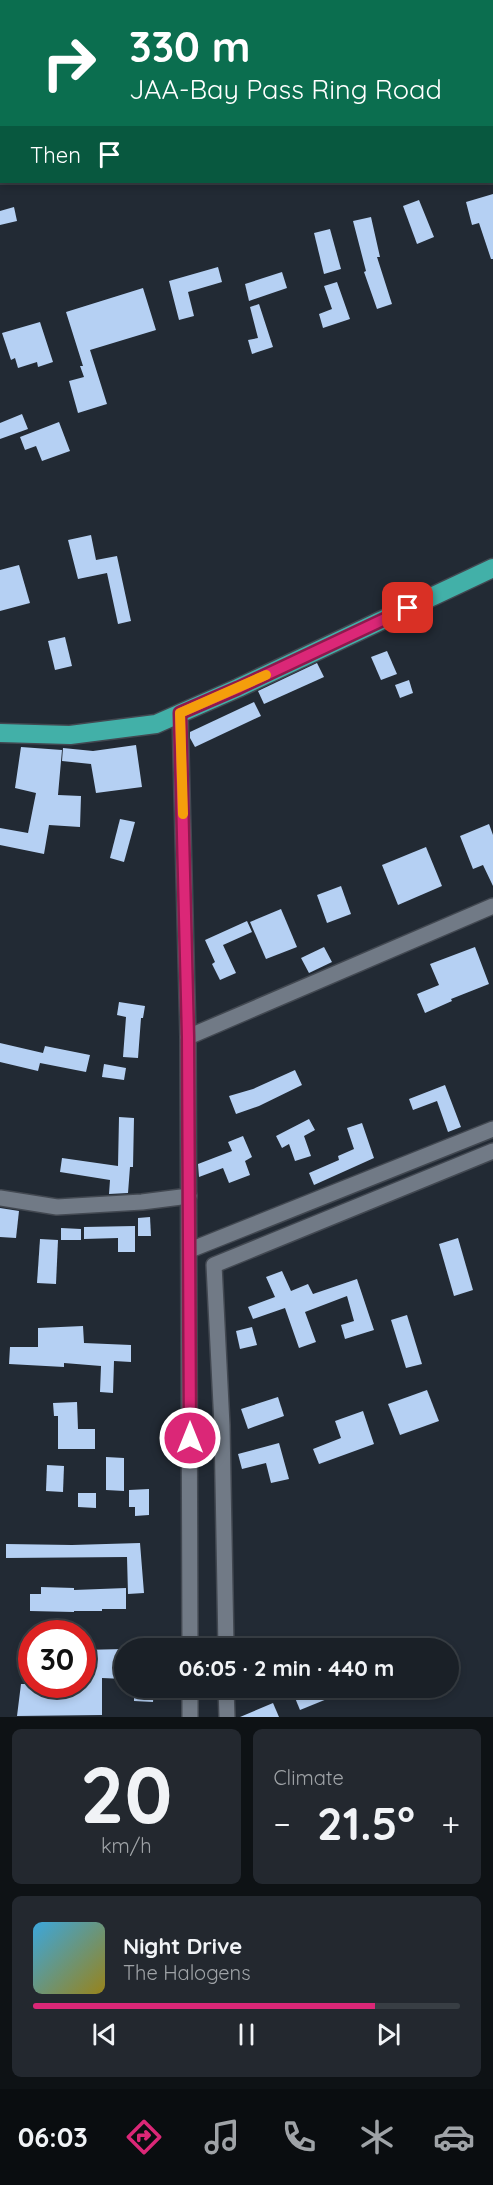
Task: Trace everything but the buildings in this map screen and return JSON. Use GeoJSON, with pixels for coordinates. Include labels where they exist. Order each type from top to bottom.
{"type":"FeatureCollection","features":[{"type":"Feature","properties":{"kind":"highway"},"geometry":{"type":"LineString","coordinates":[[0,733],[70,735],[156,724],[493,568]]}},
{"type":"Feature","properties":{"kind":"street"},"geometry":{"type":"LineString","coordinates":[[180,713],[188,1037],[190,1638]]}},
{"type":"Feature","properties":{"kind":"street"},"geometry":{"type":"LineString","coordinates":[[188,1037],[493,906]]}},
{"type":"Feature","properties":{"kind":"street"},"geometry":{"type":"LineString","coordinates":[[190,1250],[493,1129]]}},
{"type":"Feature","properties":{"kind":"street"},"geometry":{"type":"LineString","coordinates":[[226,1638],[222,1425],[214,1265],[493,1151]]}},
{"type":"Feature","properties":{"kind":"street"},"geometry":{"type":"LineString","coordinates":[[0,1198],[57,1207],[142,1202],[189,1196]]}},
{"type":"Feature","properties":{"kind":"street"},"geometry":{"type":"LineString","coordinates":[[190,1698],[190,1717]]}},
{"type":"Feature","properties":{"kind":"street"},"geometry":{"type":"LineString","coordinates":[[226,1698],[227,1717]]}},
{"type":"Feature","properties":{"kind":"slow traffic"},"geometry":{"type":"LineString","coordinates":[[183,814],[180,713],[266,675]]}},
{"type":"Feature","properties":{"kind":"route"},"geometry":{"type":"LineString","coordinates":[[190,1438],[188,1037],[180,713],[408,608]]}}]}
